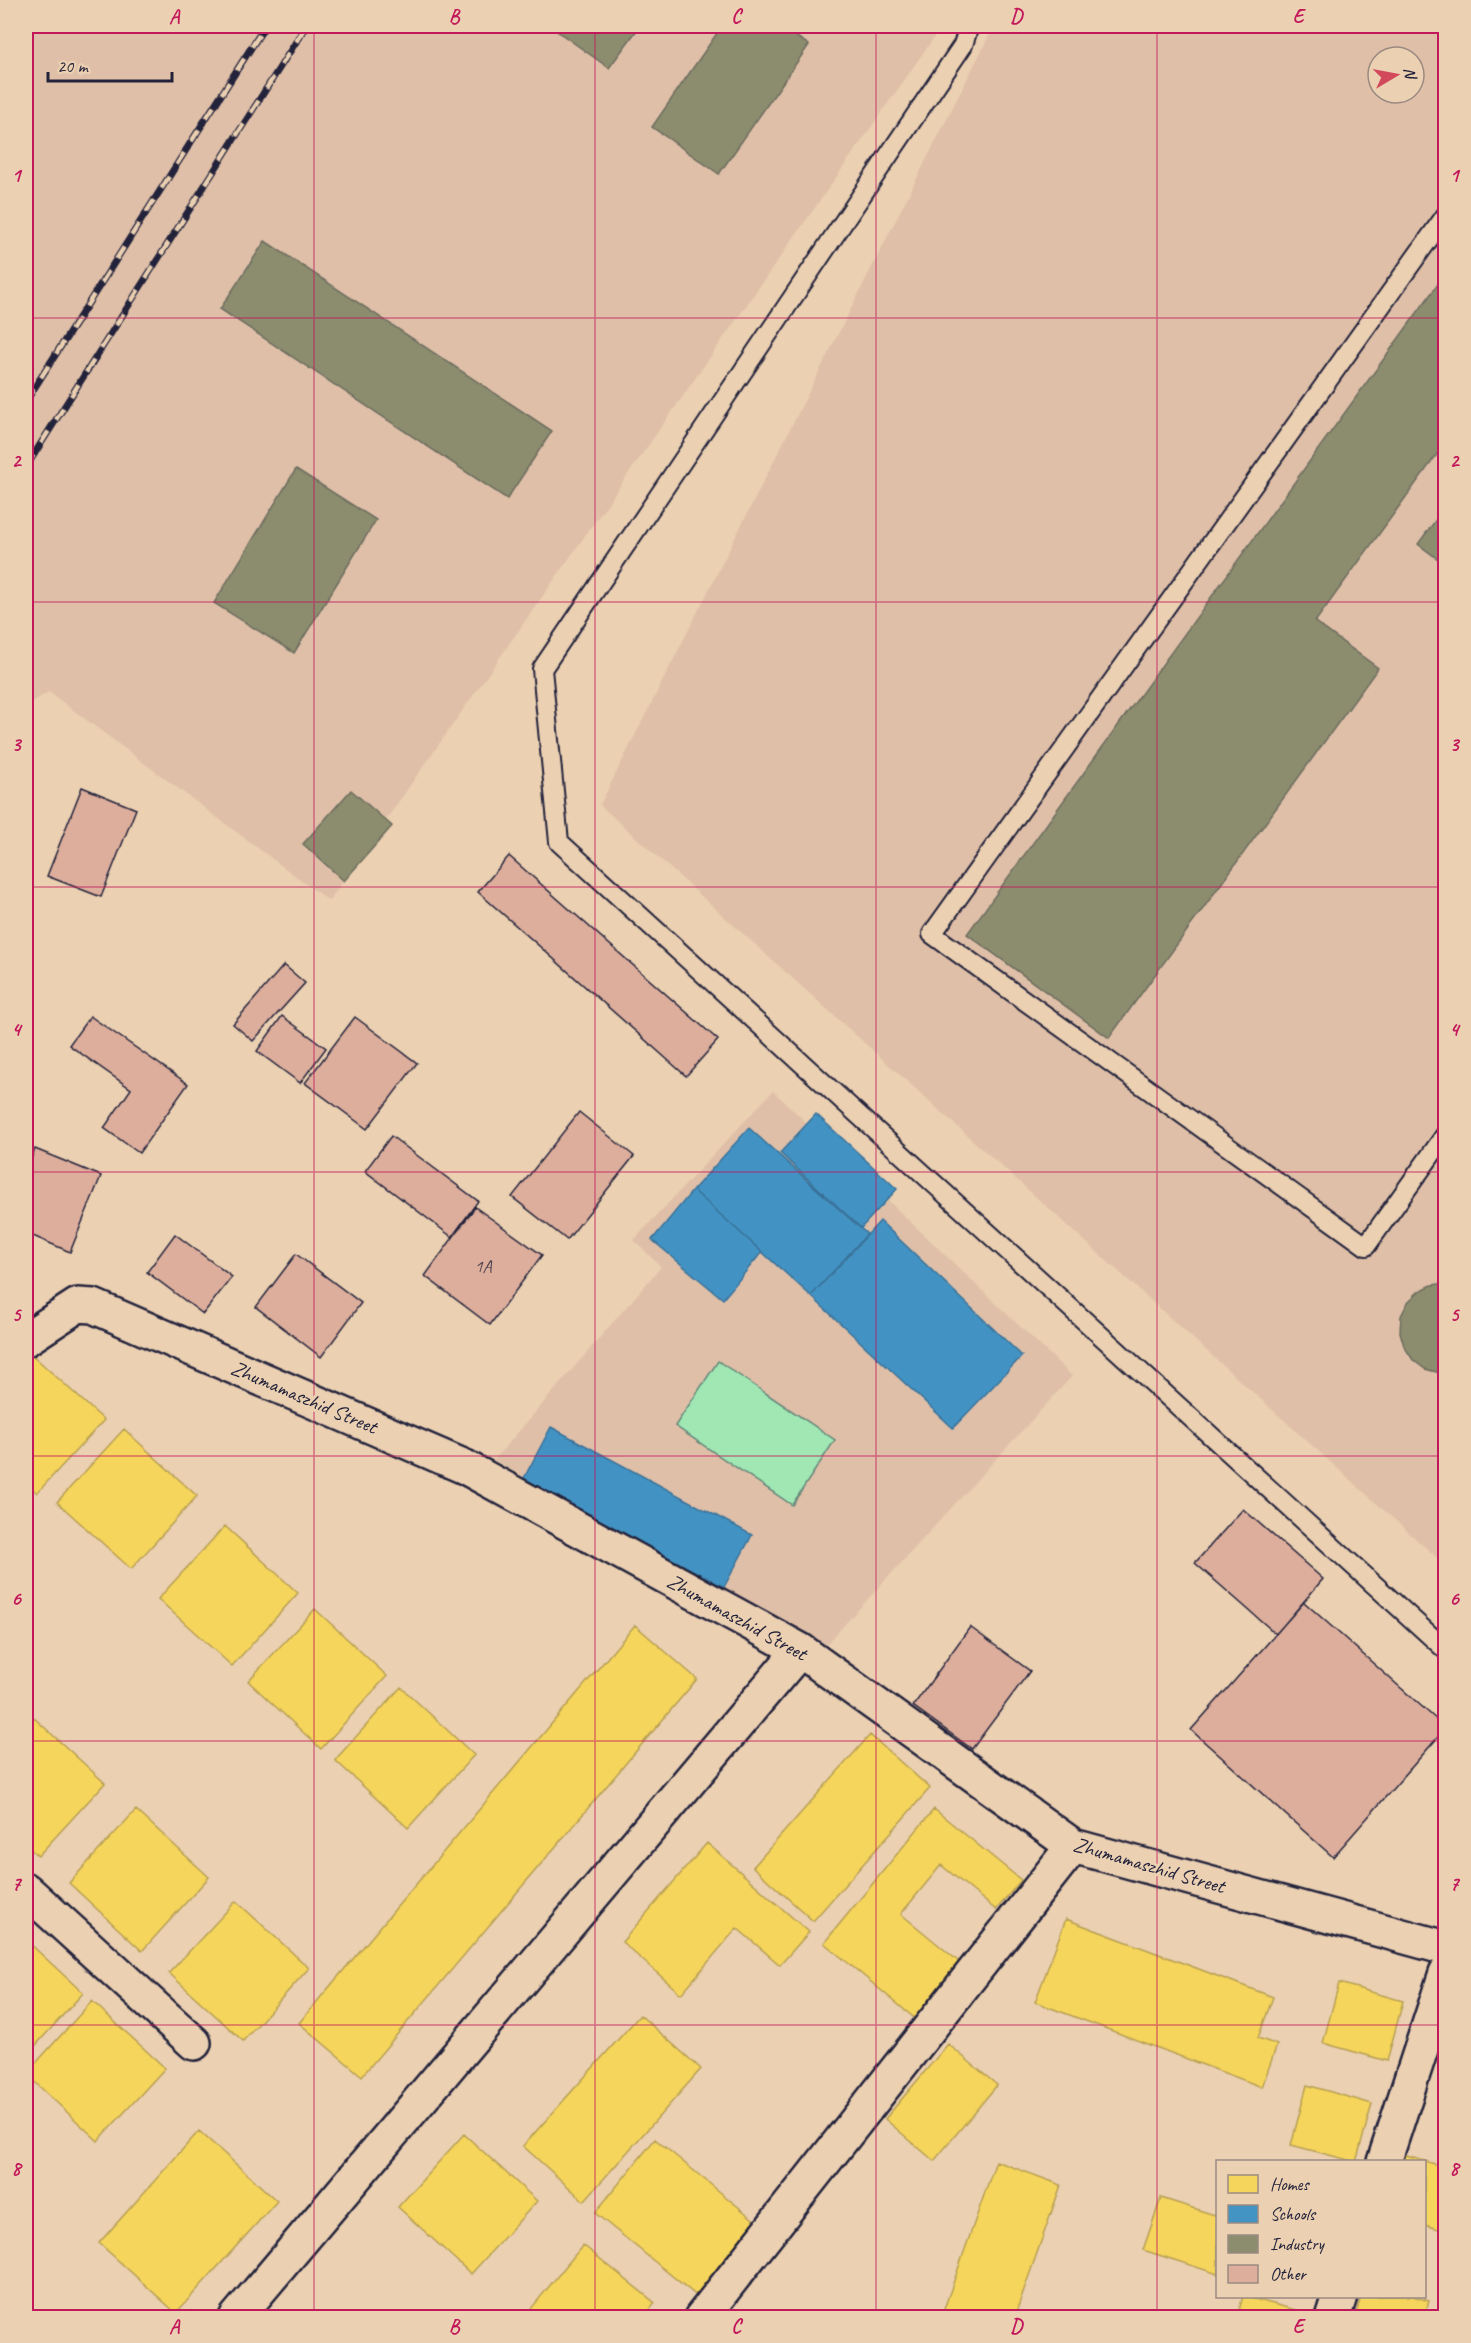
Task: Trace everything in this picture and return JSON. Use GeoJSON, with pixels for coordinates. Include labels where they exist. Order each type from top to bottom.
{"type":"FeatureCollection","features":[{"type":"Feature","properties":{"kind":"street","name":"Zhumamaszhid Street"},"geometry":{"type":"LineString","coordinates":[[26,1339],[82,1304],[104,1311],[465,1467],[800,1650],[1073,1846],[1446,1947]]}},
{"type":"Feature","properties":{"kind":"street"},"geometry":{"type":"LineString","coordinates":[[236,2318],[800,1650]]}},
{"type":"Feature","properties":{"kind":"street"},"geometry":{"type":"LineString","coordinates":[[701,2318],[1073,1846]]}},
{"type":"Feature","properties":{"kind":"street"},"geometry":{"type":"LineString","coordinates":[[26,1890],[194,2043]]}},
{"type":"Feature","properties":{"kind":"street"},"geometry":{"type":"LineString","coordinates":[[1385,2160],[1446,1972]]}},
{"type":"Feature","properties":{"kind":"street"},"geometry":{"type":"LineString","coordinates":[[1333,2318],[1339,2298]]}},
{"type":"Feature","properties":{"kind":"lane"},"geometry":{"type":"LineString","coordinates":[[969,26],[963,45],[542,669],[559,842],[1446,1650]]}},
{"type":"Feature","properties":{"kind":"lane"},"geometry":{"type":"LineString","coordinates":[[1446,215],[932,934],[1366,1246],[1446,1134]]}},
{"type":"Feature","properties":{"kind":"shaded area"},"geometry":{"type":"Polygon","coordinates":[[[26,26],[942,26],[329,901],[49,692],[26,705],[26,26]]]}},
{"type":"Feature","properties":{"kind":"shaded area"},"geometry":{"type":"Polygon","coordinates":[[[994,26],[1445,26],[1445,1565],[600,805],[994,26]]]}},
{"type":"Feature","properties":{"kind":"shaded area"},"geometry":{"type":"Polygon","coordinates":[[[773,1091],[1072,1376],[824,1647],[494,1460],[661,1267],[634,1240],[773,1091]]]}},
{"type":"Feature","properties":{"kind":"green space"},"geometry":{"type":"Polygon","coordinates":[[[718,1361],[835,1440],[792,1505],[675,1426],[718,1361]]]}},
{"type":"Feature","properties":{"kind":"building: Homes"},"geometry":{"type":"Polygon","coordinates":[[[30,1353],[104,1420],[37,1493],[26,1482],[26,1358],[30,1353]]]}},
{"type":"Feature","properties":{"kind":"building: Homes"},"geometry":{"type":"Polygon","coordinates":[[[124,1429],[197,1496],[131,1569],[57,1502],[124,1429]]]}},
{"type":"Feature","properties":{"kind":"building: Homes"},"geometry":{"type":"Polygon","coordinates":[[[225,1526],[298,1593],[232,1666],[158,1599],[225,1526]]]}},
{"type":"Feature","properties":{"kind":"building: Homes"},"geometry":{"type":"Polygon","coordinates":[[[315,1609],[387,1676],[321,1749],[248,1681],[315,1609]]]}},
{"type":"Feature","properties":{"kind":"building: Homes"},"geometry":{"type":"Polygon","coordinates":[[[635,1625],[697,1679],[362,2076],[299,2023],[635,1625]]]}},
{"type":"Feature","properties":{"kind":"building: Homes"},"geometry":{"type":"Polygon","coordinates":[[[401,1687],[474,1755],[408,1828],[335,1760],[401,1687]]]}},
{"type":"Feature","properties":{"kind":"building: Homes"},"geometry":{"type":"Polygon","coordinates":[[[32,1716],[105,1783],[38,1856],[26,1845],[26,1722],[32,1716]]]}},
{"type":"Feature","properties":{"kind":"building: Homes"},"geometry":{"type":"Polygon","coordinates":[[[870,1735],[930,1788],[813,1921],[753,1867],[870,1735]]]}},
{"type":"Feature","properties":{"kind":"building: Homes"},"geometry":{"type":"Polygon","coordinates":[[[934,1809],[1021,1880],[996,1910],[941,1865],[901,1914],[963,1965],[918,2021],[824,1943],[934,1809]]]}},
{"type":"Feature","properties":{"kind":"building: Homes"},"geometry":{"type":"Polygon","coordinates":[[[136,1810],[209,1877],[142,1951],[69,1883],[136,1810]]]}},
{"type":"Feature","properties":{"kind":"building: Homes"},"geometry":{"type":"Polygon","coordinates":[[[707,1843],[809,1932],[780,1965],[737,1928],[681,1994],[622,1942],[707,1843]]]}},
{"type":"Feature","properties":{"kind":"building: Homes"},"geometry":{"type":"Polygon","coordinates":[[[236,1901],[309,1968],[243,2041],[169,1973],[236,1901]]]}},
{"type":"Feature","properties":{"kind":"building: Homes"},"geometry":{"type":"Polygon","coordinates":[[[1066,1919],[1273,1997],[1258,2038],[1277,2045],[1262,2087],[1035,2002],[1066,1919]]]}},
{"type":"Feature","properties":{"kind":"building: Homes"},"geometry":{"type":"Polygon","coordinates":[[[26,1940],[83,1993],[26,2056],[26,1940]]]}},
{"type":"Feature","properties":{"kind":"building: Homes"},"geometry":{"type":"Polygon","coordinates":[[[1339,1983],[1403,2001],[1387,2061],[1323,2043],[1339,1983]]]}},
{"type":"Feature","properties":{"kind":"building: Homes"},"geometry":{"type":"Polygon","coordinates":[[[92,2001],[165,2068],[98,2141],[26,2074],[92,2001]]]}},
{"type":"Feature","properties":{"kind":"building: Homes"},"geometry":{"type":"Polygon","coordinates":[[[640,2015],[701,2069],[584,2201],[523,2146],[640,2015]]]}},
{"type":"Feature","properties":{"kind":"building: Homes"},"geometry":{"type":"Polygon","coordinates":[[[948,2044],[997,2085],[934,2161],[885,2119],[948,2044]]]}},
{"type":"Feature","properties":{"kind":"building: Homes"},"geometry":{"type":"Polygon","coordinates":[[[1307,2085],[1372,2104],[1357,2160],[1348,2160],[1291,2145],[1307,2085]]]}},
{"type":"Feature","properties":{"kind":"building: Homes"},"geometry":{"type":"Polygon","coordinates":[[[199,2131],[277,2201],[176,2313],[99,2243],[199,2131]]]}},
{"type":"Feature","properties":{"kind":"building: Homes"},"geometry":{"type":"Polygon","coordinates":[[[464,2134],[537,2201],[471,2274],[398,2207],[464,2134]]]}},
{"type":"Feature","properties":{"kind":"building: Homes"},"geometry":{"type":"Polygon","coordinates":[[[655,2139],[758,2223],[698,2297],[595,2213],[655,2139]]]}},
{"type":"Feature","properties":{"kind":"building: Homes"},"geometry":{"type":"Polygon","coordinates":[[[1399,2154],[1421,2160],[1398,2160],[1399,2154]]]}},
{"type":"Feature","properties":{"kind":"building: Homes"},"geometry":{"type":"Polygon","coordinates":[[[996,2161],[1061,2185],[1014,2318],[960,2318],[943,2312],[996,2161]]]}},
{"type":"Feature","properties":{"kind":"building: Homes"},"geometry":{"type":"Polygon","coordinates":[[[1426,2161],[1446,2167],[1446,2231],[1426,2226],[1426,2161]]]}},
{"type":"Feature","properties":{"kind":"building: Homes"},"geometry":{"type":"Polygon","coordinates":[[[1161,2198],[1216,2215],[1216,2273],[1143,2250],[1161,2198]]]}},
{"type":"Feature","properties":{"kind":"building: Homes"},"geometry":{"type":"Polygon","coordinates":[[[583,2245],[655,2303],[644,2318],[528,2318],[525,2316],[583,2245]]]}},
{"type":"Feature","properties":{"kind":"building: Homes"},"geometry":{"type":"Polygon","coordinates":[[[1242,2298],[1251,2298],[1307,2313],[1306,2318],[1237,2318],[1242,2298]]]}},
{"type":"Feature","properties":{"kind":"building: Homes"},"geometry":{"type":"Polygon","coordinates":[[[1360,2298],[1419,2298],[1429,2301],[1424,2318],[1355,2318],[1360,2298]]]}},
{"type":"Feature","properties":{"kind":"building: Schools"},"geometry":{"type":"Polygon","coordinates":[[[816,1114],[897,1189],[861,1228],[780,1153],[816,1114]]]}},
{"type":"Feature","properties":{"kind":"building: Schools"},"geometry":{"type":"Polygon","coordinates":[[[749,1128],[867,1234],[811,1296],[693,1190],[749,1128]]]}},
{"type":"Feature","properties":{"kind":"building: Schools"},"geometry":{"type":"Polygon","coordinates":[[[693,1190],[762,1252],[723,1299],[652,1240],[693,1190]]]}},
{"type":"Feature","properties":{"kind":"building: Schools"},"geometry":{"type":"Polygon","coordinates":[[[880,1221],[1022,1356],[953,1428],[811,1296],[880,1221]]]}},
{"type":"Feature","properties":{"kind":"building: Schools"},"geometry":{"type":"Polygon","coordinates":[[[551,1427],[752,1535],[724,1587],[523,1480],[551,1427]]]}},
{"type":"Feature","properties":{"kind":"building: Industry"},"geometry":{"type":"Polygon","coordinates":[[[550,26],[640,26],[609,68],[550,26]]]}},
{"type":"Feature","properties":{"kind":"building: Industry"},"geometry":{"type":"Polygon","coordinates":[[[722,26],[780,26],[809,45],[719,174],[652,127],[722,26]]]}},
{"type":"Feature","properties":{"kind":"building: Industry"},"geometry":{"type":"Polygon","coordinates":[[[265,241],[552,431],[507,499],[220,309],[265,241]]]}},
{"type":"Feature","properties":{"kind":"building: Industry"},"geometry":{"type":"Polygon","coordinates":[[[1446,273],[1446,442],[1315,622],[1378,668],[1109,1038],[967,934],[1446,273]]]}},
{"type":"Feature","properties":{"kind":"building: Industry"},"geometry":{"type":"Polygon","coordinates":[[[296,469],[376,520],[294,653],[214,603],[296,469]]]}},
{"type":"Feature","properties":{"kind":"building: Industry"},"geometry":{"type":"Polygon","coordinates":[[[1446,506],[1446,565],[1418,544],[1446,506]]]}},
{"type":"Feature","properties":{"kind":"building: Industry"},"geometry":{"type":"Polygon","coordinates":[[[351,790],[392,826],[344,881],[303,844],[351,790]]]}},
{"type":"Feature","properties":{"kind":"building: Industry"},"geometry":{"type":"Polygon","coordinates":[[[1446,1283],[1446,1373],[1440,1373],[1425,1369],[1413,1360],[1404,1346],[1400,1332],[1401,1316],[1408,1302],[1419,1291],[1432,1285],[1446,1283]]]}},
{"type":"Feature","properties":{"kind":"building: Other"},"geometry":{"type":"Polygon","coordinates":[[[82,787],[136,809],[101,897],[47,876],[82,787]]]}},
{"type":"Feature","properties":{"kind":"building: Other"},"geometry":{"type":"Polygon","coordinates":[[[509,856],[718,1040],[686,1076],[478,892],[509,856]]]}},
{"type":"Feature","properties":{"kind":"building: Other"},"geometry":{"type":"Polygon","coordinates":[[[284,965],[305,983],[253,1041],[233,1024],[284,965]]]}},
{"type":"Feature","properties":{"kind":"building: Other"},"geometry":{"type":"Polygon","coordinates":[[[90,1016],[188,1084],[139,1153],[104,1128],[131,1089],[69,1045],[90,1016]]]}},
{"type":"Feature","properties":{"kind":"building: Other"},"geometry":{"type":"Polygon","coordinates":[[[282,1016],[326,1048],[300,1083],[257,1051],[282,1016]]]}},
{"type":"Feature","properties":{"kind":"building: Other"},"geometry":{"type":"Polygon","coordinates":[[[355,1017],[417,1063],[367,1129],[305,1083],[355,1017]]]}},
{"type":"Feature","properties":{"kind":"building: Other"},"geometry":{"type":"Polygon","coordinates":[[[579,1112],[634,1156],[567,1240],[512,1197],[579,1112]]]}},
{"type":"Feature","properties":{"kind":"building: Other"},"geometry":{"type":"Polygon","coordinates":[[[391,1136],[478,1201],[452,1237],[365,1171],[391,1136]]]}},
{"type":"Feature","properties":{"kind":"building: Other"},"geometry":{"type":"Polygon","coordinates":[[[35,1149],[101,1176],[70,1252],[26,1233],[26,1172],[35,1149]]]}},
{"type":"Feature","properties":{"kind":"building: Other"},"geometry":{"type":"Polygon","coordinates":[[[475,1207],[542,1255],[490,1325],[425,1276],[475,1207]]]}},
{"type":"Feature","properties":{"kind":"building: Other"},"geometry":{"type":"Polygon","coordinates":[[[175,1234],[232,1277],[203,1314],[147,1272],[175,1234]]]}},
{"type":"Feature","properties":{"kind":"building: Other"},"geometry":{"type":"Polygon","coordinates":[[[296,1254],[361,1303],[321,1357],[256,1307],[296,1254]]]}},
{"type":"Feature","properties":{"kind":"building: Other"},"geometry":{"type":"Polygon","coordinates":[[[1243,1509],[1323,1579],[1276,1634],[1195,1563],[1243,1509]]]}},
{"type":"Feature","properties":{"kind":"building: Other"},"geometry":{"type":"Polygon","coordinates":[[[1304,1602],[1446,1728],[1333,1857],[1191,1730],[1304,1602]]]}},
{"type":"Feature","properties":{"kind":"building: Other"},"geometry":{"type":"Polygon","coordinates":[[[970,1627],[1030,1671],[972,1749],[913,1706],[970,1627]]]}},
{"type":"Feature","properties":{"kind":"railway"},"geometry":{"type":"LineString","coordinates":[[26,401],[265,26]]}},
{"type":"Feature","properties":{"kind":"railway"},"geometry":{"type":"LineString","coordinates":[[26,467],[306,26]]}}]}
